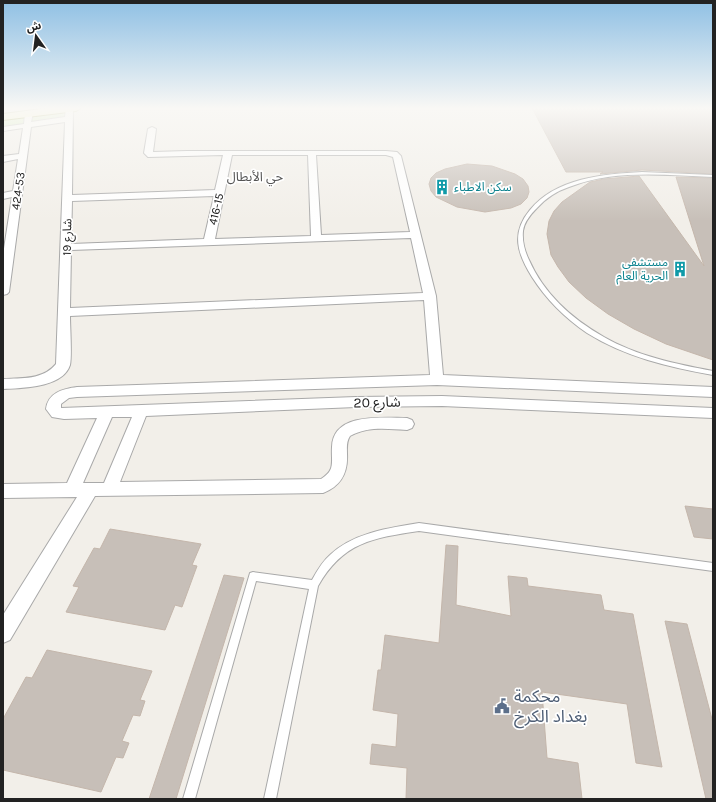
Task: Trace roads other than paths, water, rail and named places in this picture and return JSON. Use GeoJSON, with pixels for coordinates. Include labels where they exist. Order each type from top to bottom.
{"type":"FeatureCollection","features":[{"type":"Feature","properties":{"kind":"street","name":"424-53"},"geometry":{"type":"LineString","coordinates":[[3,292],[7,240],[18,193],[24,145]]}},
{"type":"Feature","properties":{"kind":"street","name":"شارع 19"},"geometry":{"type":"LineString","coordinates":[[44,380],[56,374],[63,366],[66,312],[70,145]]}},
{"type":"Feature","properties":{"kind":"street"},"geometry":{"type":"LineString","coordinates":[[149,145],[148,153],[151,155],[187,153],[312,153],[394,154],[397,156],[430,296],[437,380]]}},
{"type":"Feature","properties":{"kind":"street","name":"416-15"},"geometry":{"type":"LineString","coordinates":[[208,242],[228,153]]}},
{"type":"Feature","properties":{"kind":"street"},"geometry":{"type":"LineString","coordinates":[[312,153],[316,239]]}},
{"type":"Feature","properties":{"kind":"street"},"geometry":{"type":"LineString","coordinates":[[3,159],[23,156]]}},
{"type":"Feature","properties":{"kind":"street"},"geometry":{"type":"LineString","coordinates":[[3,196],[18,193]]}},
{"type":"Feature","properties":{"kind":"street"},"geometry":{"type":"LineString","coordinates":[[68,198],[220,193]]}},
{"type":"Feature","properties":{"kind":"street"},"geometry":{"type":"LineString","coordinates":[[67,248],[416,235]]}},
{"type":"Feature","properties":{"kind":"street"},"geometry":{"type":"LineString","coordinates":[[66,312],[430,296]]}},
{"type":"Feature","properties":{"kind":"street"},"geometry":{"type":"LineString","coordinates":[[3,384],[44,380]]}},
{"type":"Feature","properties":{"kind":"street","name":"شارع 20"},"geometry":{"type":"LineString","coordinates":[[44,380],[56,399]]}},
{"type":"Feature","properties":{"kind":"street","name":"شارع 20"},"geometry":{"type":"LineString","coordinates":[[713,392],[437,380],[77,392],[63,395],[56,399],[53,404],[53,410],[57,413],[356,402],[442,401],[713,413]]}},
{"type":"Feature","properties":{"kind":"street"},"geometry":{"type":"LineString","coordinates":[[109,489],[141,411]]}},
{"type":"Feature","properties":{"kind":"street"},"geometry":{"type":"LineString","coordinates":[[72,490],[107,412]]}},
{"type":"Feature","properties":{"kind":"street"},"geometry":{"type":"LineString","coordinates":[[3,491],[323,486],[332,482],[338,476],[340,468],[339,442],[346,431],[360,425],[407,424]]}},
{"type":"Feature","properties":{"kind":"street"},"geometry":{"type":"LineString","coordinates":[[3,633],[90,490]]}},
{"type":"Feature","properties":{"kind":"lane"},"geometry":{"type":"LineString","coordinates":[[713,176],[665,174],[622,175],[595,178],[571,184],[543,199],[526,217],[521,230],[522,248],[532,274],[558,307],[582,326],[616,346],[676,365],[713,373]]}},
{"type":"Feature","properties":{"kind":"lane"},"geometry":{"type":"LineString","coordinates":[[270,799],[314,585],[321,570],[335,555],[356,543],[382,533],[419,527],[713,567]]}},
{"type":"Feature","properties":{"kind":"lane"},"geometry":{"type":"LineString","coordinates":[[189,799],[253,576],[314,585]]}},
{"type":"Feature","properties":{"kind":"place","name":"سكن الاطباء"},"geometry":{"type":"Point","coordinates":[442,187]}},
{"type":"Feature","properties":{"kind":"place","name":"مستشفى الحرية العام"},"geometry":{"type":"Point","coordinates":[680,269]}},
{"type":"Feature","properties":{"kind":"place","name":"محكمة بغداد الكرخ"},"geometry":{"type":"Point","coordinates":[502,706]}},
{"type":"Feature","properties":{"kind":"district","name":"حي الأبطال"},"geometry":{"type":"Point","coordinates":[255,176]}}]}
